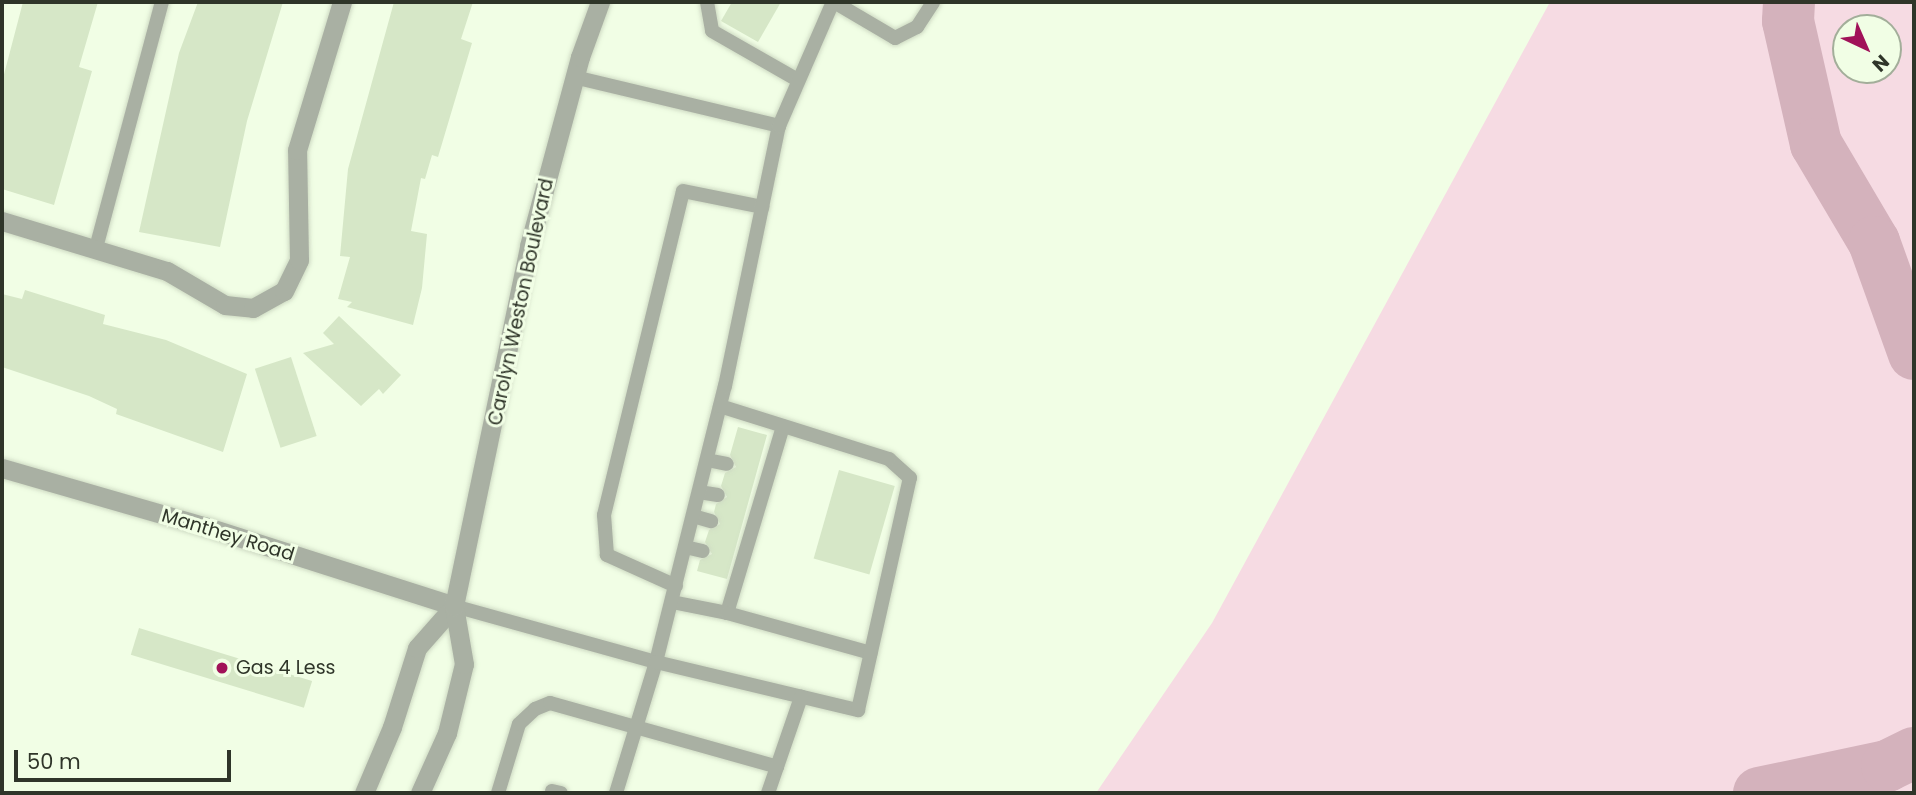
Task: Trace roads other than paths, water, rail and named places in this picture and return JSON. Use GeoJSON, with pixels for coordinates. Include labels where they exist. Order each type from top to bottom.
{"type":"FeatureCollection","features":[{"type":"Feature","properties":{"kind":"street"},"geometry":{"type":"LineString","coordinates":[[2,221],[167,271],[225,305],[253,308],[284,290],[299,260],[297,150],[342,2]]}},
{"type":"Feature","properties":{"kind":"street","name":"Carolyn Weston Boulevard"},"geometry":{"type":"LineString","coordinates":[[420,793],[447,733],[464,664],[454,606],[529,246],[574,77],[600,2]]}},
{"type":"Feature","properties":{"kind":"street","name":"Manthey Road"},"geometry":{"type":"LineString","coordinates":[[2,468],[454,606]]}},
{"type":"Feature","properties":{"kind":"street","name":"Carolyn Weston Boulevard"},"geometry":{"type":"LineString","coordinates":[[364,793],[392,727],[417,648],[454,606]]}},
{"type":"Feature","properties":{"kind":"lane"},"geometry":{"type":"LineString","coordinates":[[96,248],[162,2]]}},
{"type":"Feature","properties":{"kind":"lane"},"geometry":{"type":"LineString","coordinates":[[707,2],[712,31],[798,80]]}},
{"type":"Feature","properties":{"kind":"lane"},"geometry":{"type":"LineString","coordinates":[[616,793],[656,662],[707,460],[779,126],[834,2],[895,38],[916,27],[933,2]]}},
{"type":"Feature","properties":{"kind":"lane"},"geometry":{"type":"LineString","coordinates":[[574,77],[779,126]]}},
{"type":"Feature","properties":{"kind":"lane"},"geometry":{"type":"LineString","coordinates":[[676,586],[607,555],[604,515],[683,191],[762,207]]}},
{"type":"Feature","properties":{"kind":"lane"},"geometry":{"type":"LineString","coordinates":[[454,606],[656,662],[858,710],[910,478],[889,459],[720,406]]}},
{"type":"Feature","properties":{"kind":"lane"},"geometry":{"type":"LineString","coordinates":[[727,612],[738,560],[764,469],[783,426]]}},
{"type":"Feature","properties":{"kind":"lane"},"geometry":{"type":"LineString","coordinates":[[707,460],[727,464]]}},
{"type":"Feature","properties":{"kind":"lane"},"geometry":{"type":"LineString","coordinates":[[699,492],[718,495]]}},
{"type":"Feature","properties":{"kind":"lane"},"geometry":{"type":"LineString","coordinates":[[693,516],[711,521]]}},
{"type":"Feature","properties":{"kind":"lane"},"geometry":{"type":"LineString","coordinates":[[685,547],[703,551]]}},
{"type":"Feature","properties":{"kind":"lane"},"geometry":{"type":"LineString","coordinates":[[672,602],[727,612],[871,653]]}},
{"type":"Feature","properties":{"kind":"lane"},"geometry":{"type":"LineString","coordinates":[[768,793],[801,697]]}},
{"type":"Feature","properties":{"kind":"lane"},"geometry":{"type":"LineString","coordinates":[[498,793],[519,724],[535,709],[550,703],[636,724],[777,767]]}},
{"type":"Feature","properties":{"kind":"waterway"},"geometry":{"type":"LineString","coordinates":[[1789,2],[1788,21],[1816,144],[1874,242],[1914,354]]}},
{"type":"Feature","properties":{"kind":"waterway"},"geometry":{"type":"LineString","coordinates":[[1759,793],[1887,766],[1914,753]]}},
{"type":"Feature","properties":{"kind":"place","name":"Gas 4 Less"},"geometry":{"type":"Point","coordinates":[222,668]}}]}
